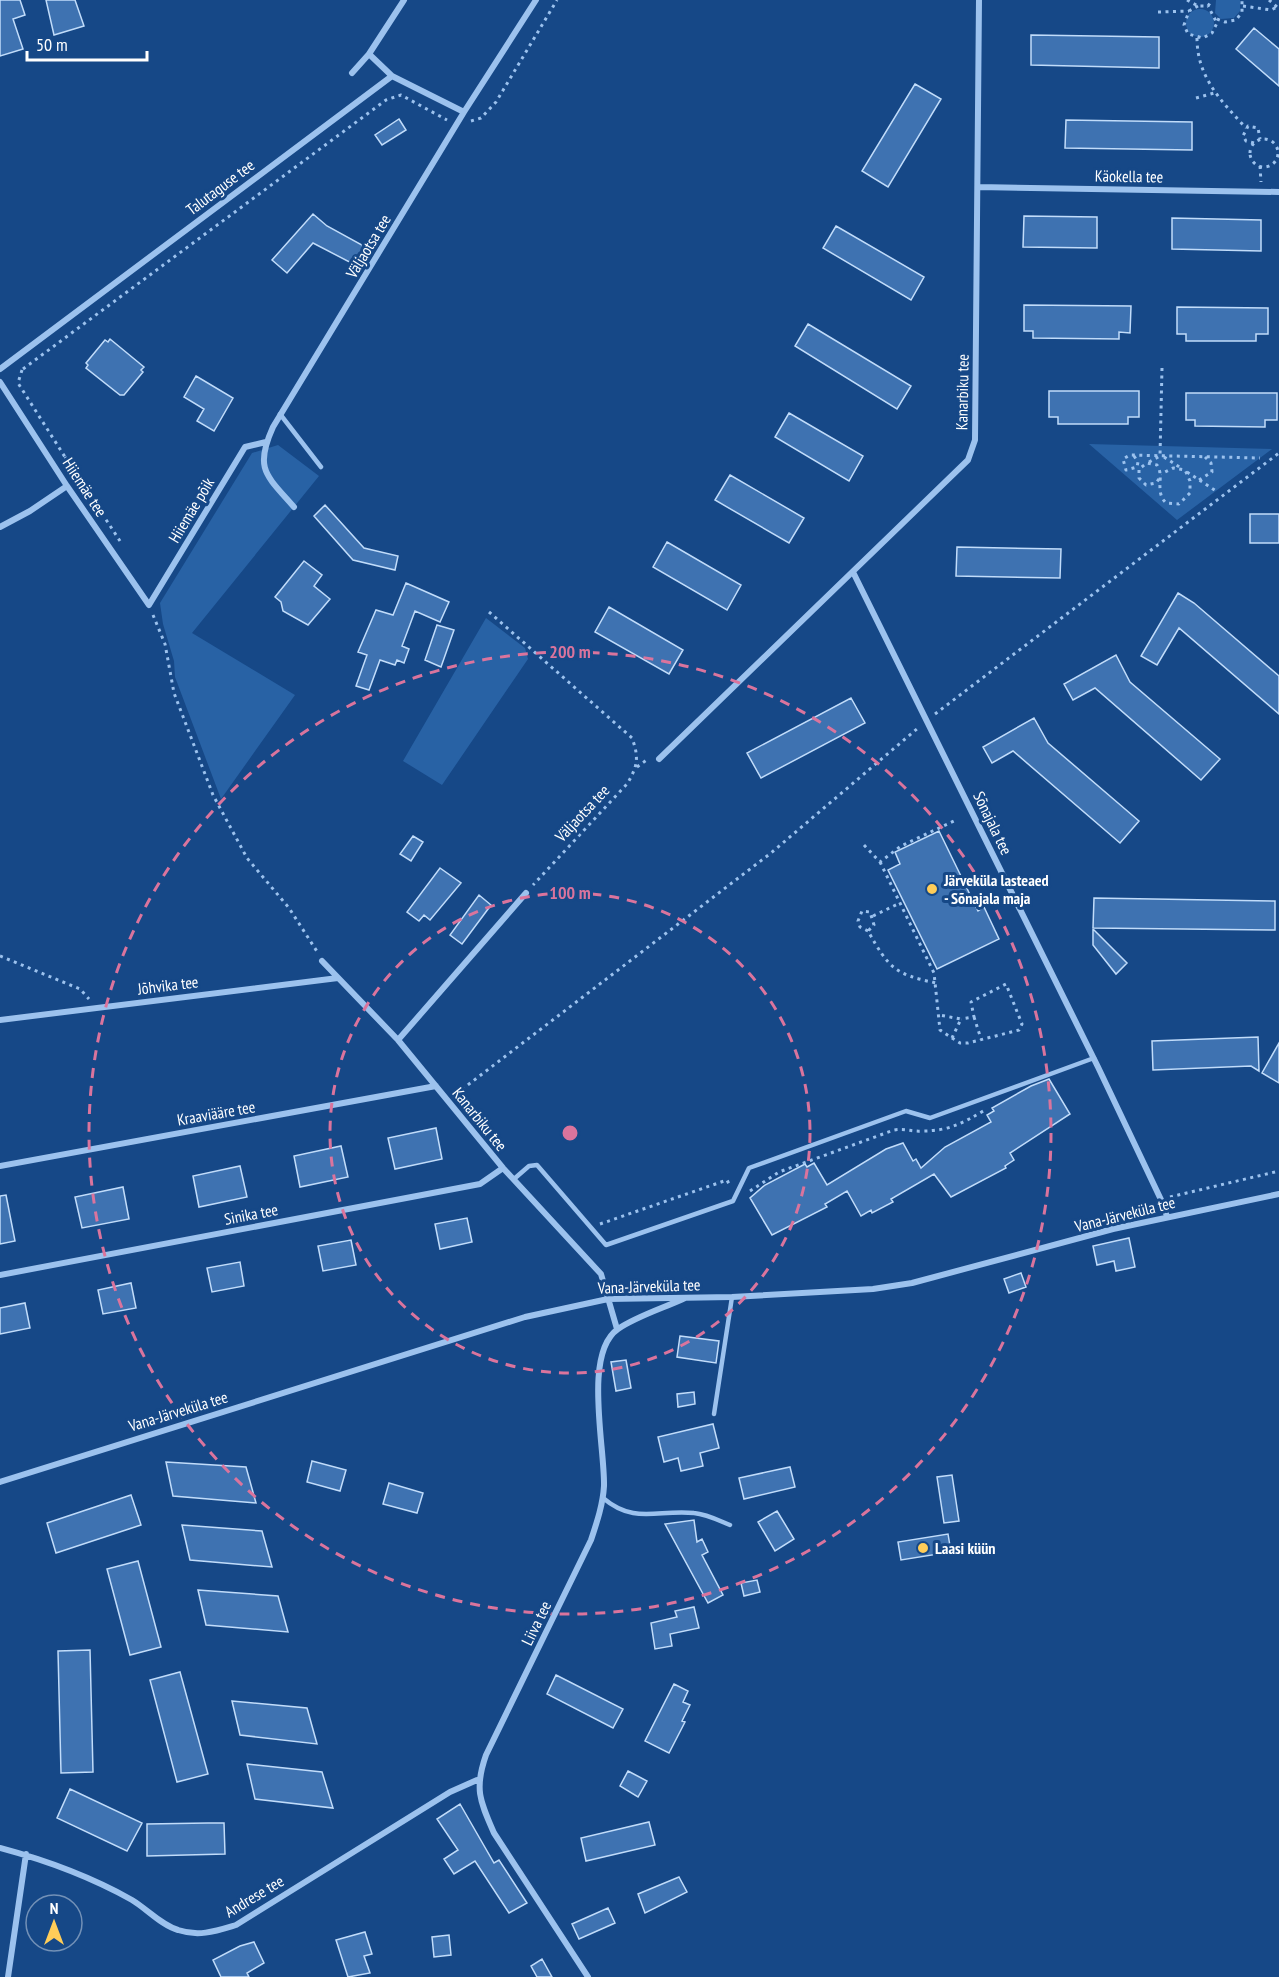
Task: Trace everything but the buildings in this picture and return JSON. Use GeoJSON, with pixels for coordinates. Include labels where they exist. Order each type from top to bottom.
{"type":"FeatureCollection","features":[{"type":"Feature","properties":{"kind":"street"},"geometry":{"type":"LineString","coordinates":[[352,73],[369,54],[404,0]]}},
{"type":"Feature","properties":{"kind":"street","name":"Väljaotsa tee"},"geometry":{"type":"LineString","coordinates":[[294,507],[268,477],[263,464],[263,448],[280,414],[464,112],[536,0]]}},
{"type":"Feature","properties":{"kind":"street","name":"Kanarbiku tee"},"geometry":{"type":"LineString","coordinates":[[659,759],[968,460],[975,440],[979,0]]}},
{"type":"Feature","properties":{"kind":"street"},"geometry":{"type":"LineString","coordinates":[[369,54],[392,76],[464,112]]}},
{"type":"Feature","properties":{"kind":"street","name":"Talutaguse tee"},"geometry":{"type":"LineString","coordinates":[[0,369],[392,76]]}},
{"type":"Feature","properties":{"kind":"street","name":"Käokella tee"},"geometry":{"type":"LineString","coordinates":[[978,187],[1279,192]]}},
{"type":"Feature","properties":{"kind":"street","name":"Hiiemäe tee"},"geometry":{"type":"LineString","coordinates":[[0,382],[67,486],[149,605]]}},
{"type":"Feature","properties":{"kind":"street","name":"Hiiemäe põik"},"geometry":{"type":"LineString","coordinates":[[149,605],[245,447],[266,442]]}},
{"type":"Feature","properties":{"kind":"street"},"geometry":{"type":"LineString","coordinates":[[0,527],[30,511],[67,486]]}},
{"type":"Feature","properties":{"kind":"street","name":"Sõnajala tee"},"geometry":{"type":"LineString","coordinates":[[853,572],[1094,1058],[1167,1217]]}},
{"type":"Feature","properties":{"kind":"street"},"geometry":{"type":"LineString","coordinates":[[398,1040],[526,893]]}},
{"type":"Feature","properties":{"kind":"street","name":"Kanarbiku tee"},"geometry":{"type":"LineString","coordinates":[[322,961],[398,1040],[503,1168],[601,1274],[617,1329]]}},
{"type":"Feature","properties":{"kind":"street","name":"Jõhvika tee"},"geometry":{"type":"LineString","coordinates":[[0,1020],[338,978]]}},
{"type":"Feature","properties":{"kind":"street","name":"Kraaviääre tee"},"geometry":{"type":"LineString","coordinates":[[0,1166],[436,1086]]}},
{"type":"Feature","properties":{"kind":"street","name":"Sinika tee"},"geometry":{"type":"LineString","coordinates":[[0,1275],[480,1184],[503,1168]]}},
{"type":"Feature","properties":{"kind":"street","name":"Vana-Järveküla tee"},"geometry":{"type":"LineString","coordinates":[[0,1482],[525,1317],[608,1299],[732,1297],[873,1289],[912,1283],[1167,1217],[1279,1194]]}},
{"type":"Feature","properties":{"kind":"street"},"geometry":{"type":"LineString","coordinates":[[617,1329],[688,1296]]}},
{"type":"Feature","properties":{"kind":"street","name":"Liiva tee"},"geometry":{"type":"LineString","coordinates":[[477,1780],[486,1755],[591,1540],[603,1498],[598,1371],[602,1351],[617,1329]]}},
{"type":"Feature","properties":{"kind":"street"},"geometry":{"type":"LineString","coordinates":[[477,1780],[483,1808],[494,1833],[588,1977]]}},
{"type":"Feature","properties":{"kind":"street","name":"Andrese tee"},"geometry":{"type":"LineString","coordinates":[[0,1848],[26,1854],[91,1880],[132,1900],[177,1930],[205,1935],[236,1925],[450,1792],[477,1780]]}},
{"type":"Feature","properties":{"kind":"street"},"geometry":{"type":"LineString","coordinates":[[8,1977],[26,1854]]}},
{"type":"Feature","properties":{"kind":"lane"},"geometry":{"type":"LineString","coordinates":[[280,414],[321,467]]}},
{"type":"Feature","properties":{"kind":"lane"},"geometry":{"type":"LineString","coordinates":[[514,1179],[530,1166],[537,1165],[606,1245],[733,1201],[749,1168],[906,1111],[930,1118],[1094,1058]]}},
{"type":"Feature","properties":{"kind":"lane"},"geometry":{"type":"LineString","coordinates":[[714,1414],[732,1297]]}},
{"type":"Feature","properties":{"kind":"lane"},"geometry":{"type":"LineString","coordinates":[[603,1498],[614,1508],[639,1515],[693,1513],[730,1525]]}},
{"type":"Feature","properties":{"kind":"path"},"geometry":{"type":"LineString","coordinates":[[23,369],[67,339],[386,100],[401,95],[444,119],[458,122],[481,118],[490,110],[557,0]]}},
{"type":"Feature","properties":{"kind":"path"},"geometry":{"type":"LineString","coordinates":[[1187,0],[1198,6],[1208,6]]}},
{"type":"Feature","properties":{"kind":"path"},"geometry":{"type":"LineString","coordinates":[[1208,6],[1212,0]]}},
{"type":"Feature","properties":{"kind":"path"},"geometry":{"type":"LineString","coordinates":[[1214,16],[1219,21],[1230,22],[1240,16],[1242,0]]}},
{"type":"Feature","properties":{"kind":"path"},"geometry":{"type":"LineString","coordinates":[[1243,6],[1271,10],[1278,6],[1269,0]]}},
{"type":"Feature","properties":{"kind":"path"},"geometry":{"type":"LineString","coordinates":[[1158,12],[1189,11],[1198,6]]}},
{"type":"Feature","properties":{"kind":"path"},"geometry":{"type":"LineString","coordinates":[[1189,11],[1184,25],[1188,34],[1197,38],[1212,33],[1217,22],[1208,6]]}},
{"type":"Feature","properties":{"kind":"path"},"geometry":{"type":"LineString","coordinates":[[1197,38],[1199,61],[1214,93],[1246,128]]}},
{"type":"Feature","properties":{"kind":"path"},"geometry":{"type":"LineString","coordinates":[[1196,98],[1214,93]]}},
{"type":"Feature","properties":{"kind":"path"},"geometry":{"type":"LineString","coordinates":[[1246,128],[1256,126],[1261,133],[1260,139]]}},
{"type":"Feature","properties":{"kind":"path"},"geometry":{"type":"LineString","coordinates":[[1246,128],[1244,139],[1254,143]]}},
{"type":"Feature","properties":{"kind":"path"},"geometry":{"type":"LineString","coordinates":[[1260,139],[1269,140],[1276,146],[1276,159],[1269,165],[1260,166],[1253,161],[1250,153],[1254,143],[1260,139]]}},
{"type":"Feature","properties":{"kind":"path"},"geometry":{"type":"LineString","coordinates":[[1161,456],[1162,368]]}},
{"type":"Feature","properties":{"kind":"path"},"geometry":{"type":"LineString","coordinates":[[449,1100],[771,853],[927,720],[1279,453]]}},
{"type":"Feature","properties":{"kind":"path"},"geometry":{"type":"LineString","coordinates":[[1161,456],[1131,471],[1124,467],[1123,459],[1134,456],[1161,456],[1260,458]]}},
{"type":"Feature","properties":{"kind":"path"},"geometry":{"type":"LineString","coordinates":[[1134,456],[1138,462],[1139,478],[1146,485],[1151,485],[1159,479]]}},
{"type":"Feature","properties":{"kind":"path"},"geometry":{"type":"LineString","coordinates":[[1161,456],[1216,491]]}},
{"type":"Feature","properties":{"kind":"path"},"geometry":{"type":"LineString","coordinates":[[65,457],[123,545]]}},
{"type":"Feature","properties":{"kind":"path"},"geometry":{"type":"LineString","coordinates":[[1199,480],[1212,472],[1211,463],[1205,457]]}},
{"type":"Feature","properties":{"kind":"path"},"geometry":{"type":"LineString","coordinates":[[1147,463],[1157,465],[1161,474]]}},
{"type":"Feature","properties":{"kind":"path"},"geometry":{"type":"LineString","coordinates":[[1173,468],[1185,470],[1190,481],[1190,493],[1179,504],[1172,506],[1162,499],[1158,485],[1159,479],[1161,474],[1173,468]]}},
{"type":"Feature","properties":{"kind":"path"},"geometry":{"type":"LineString","coordinates":[[149,605],[165,644],[174,693],[213,795],[247,858],[289,908],[322,961]]}},
{"type":"Feature","properties":{"kind":"path","name":"Väljaotsa tee"},"geometry":{"type":"LineString","coordinates":[[489,612],[632,738],[638,754],[637,767],[627,784],[526,893]]}},
{"type":"Feature","properties":{"kind":"path"},"geometry":{"type":"LineString","coordinates":[[880,862],[901,846],[956,820]]}},
{"type":"Feature","properties":{"kind":"path"},"geometry":{"type":"LineString","coordinates":[[864,845],[880,862],[934,973],[940,1030],[960,1043],[981,1039],[1019,1029],[1022,1024],[1006,984],[970,1002],[981,1039]]}},
{"type":"Feature","properties":{"kind":"path"},"geometry":{"type":"LineString","coordinates":[[873,916],[900,903]]}},
{"type":"Feature","properties":{"kind":"path"},"geometry":{"type":"LineString","coordinates":[[868,931],[874,925],[873,916],[870,912],[862,911],[859,915],[860,927],[868,931],[889,964],[900,974],[936,983]]}},
{"type":"Feature","properties":{"kind":"path"},"geometry":{"type":"LineString","coordinates":[[0,956],[80,989],[98,1008]]}},
{"type":"Feature","properties":{"kind":"path"},"geometry":{"type":"LineString","coordinates":[[939,1015],[961,1019],[974,1017]]}},
{"type":"Feature","properties":{"kind":"path"},"geometry":{"type":"LineString","coordinates":[[952,1038],[961,1019]]}},
{"type":"Feature","properties":{"kind":"path"},"geometry":{"type":"LineString","coordinates":[[590,1228],[726,1180],[742,1205],[752,1188],[779,1172],[894,1130],[905,1128],[920,1132],[956,1127],[993,1106]]}},
{"type":"Feature","properties":{"kind":"path"},"geometry":{"type":"LineString","coordinates":[[1161,1201],[1279,1171]]}},
{"type":"Feature","properties":{"kind":"shaded area"},"geometry":{"type":"Polygon","coordinates":[[[1216,0],[1240,0],[1240,11],[1234,18],[1221,19],[1215,13],[1216,0]]]}},
{"type":"Feature","properties":{"kind":"shaded area"},"geometry":{"type":"Polygon","coordinates":[[[1200,9],[1210,13],[1214,23],[1210,33],[1200,37],[1190,33],[1186,23],[1190,13],[1200,9]]]}},
{"type":"Feature","properties":{"kind":"shaded area"},"geometry":{"type":"Polygon","coordinates":[[[1089,444],[1272,449],[1177,520],[1089,444]]]}},
{"type":"Feature","properties":{"kind":"shaded area"},"geometry":{"type":"Polygon","coordinates":[[[278,445],[319,476],[192,633],[295,695],[221,799],[175,677],[174,661],[163,624],[160,603],[252,453],[278,445]]]}},
{"type":"Feature","properties":{"kind":"shaded area"},"geometry":{"type":"Polygon","coordinates":[[[486,618],[525,648],[528,659],[442,785],[403,761],[486,618]]]}},
{"type":"Feature","properties":{"kind":"place","name":"Järveküla lasteaed - Sõnajala maja"},"geometry":{"type":"Point","coordinates":[932,889]}},
{"type":"Feature","properties":{"kind":"place","name":"Laasi küün"},"geometry":{"type":"Point","coordinates":[923,1548]}}]}
